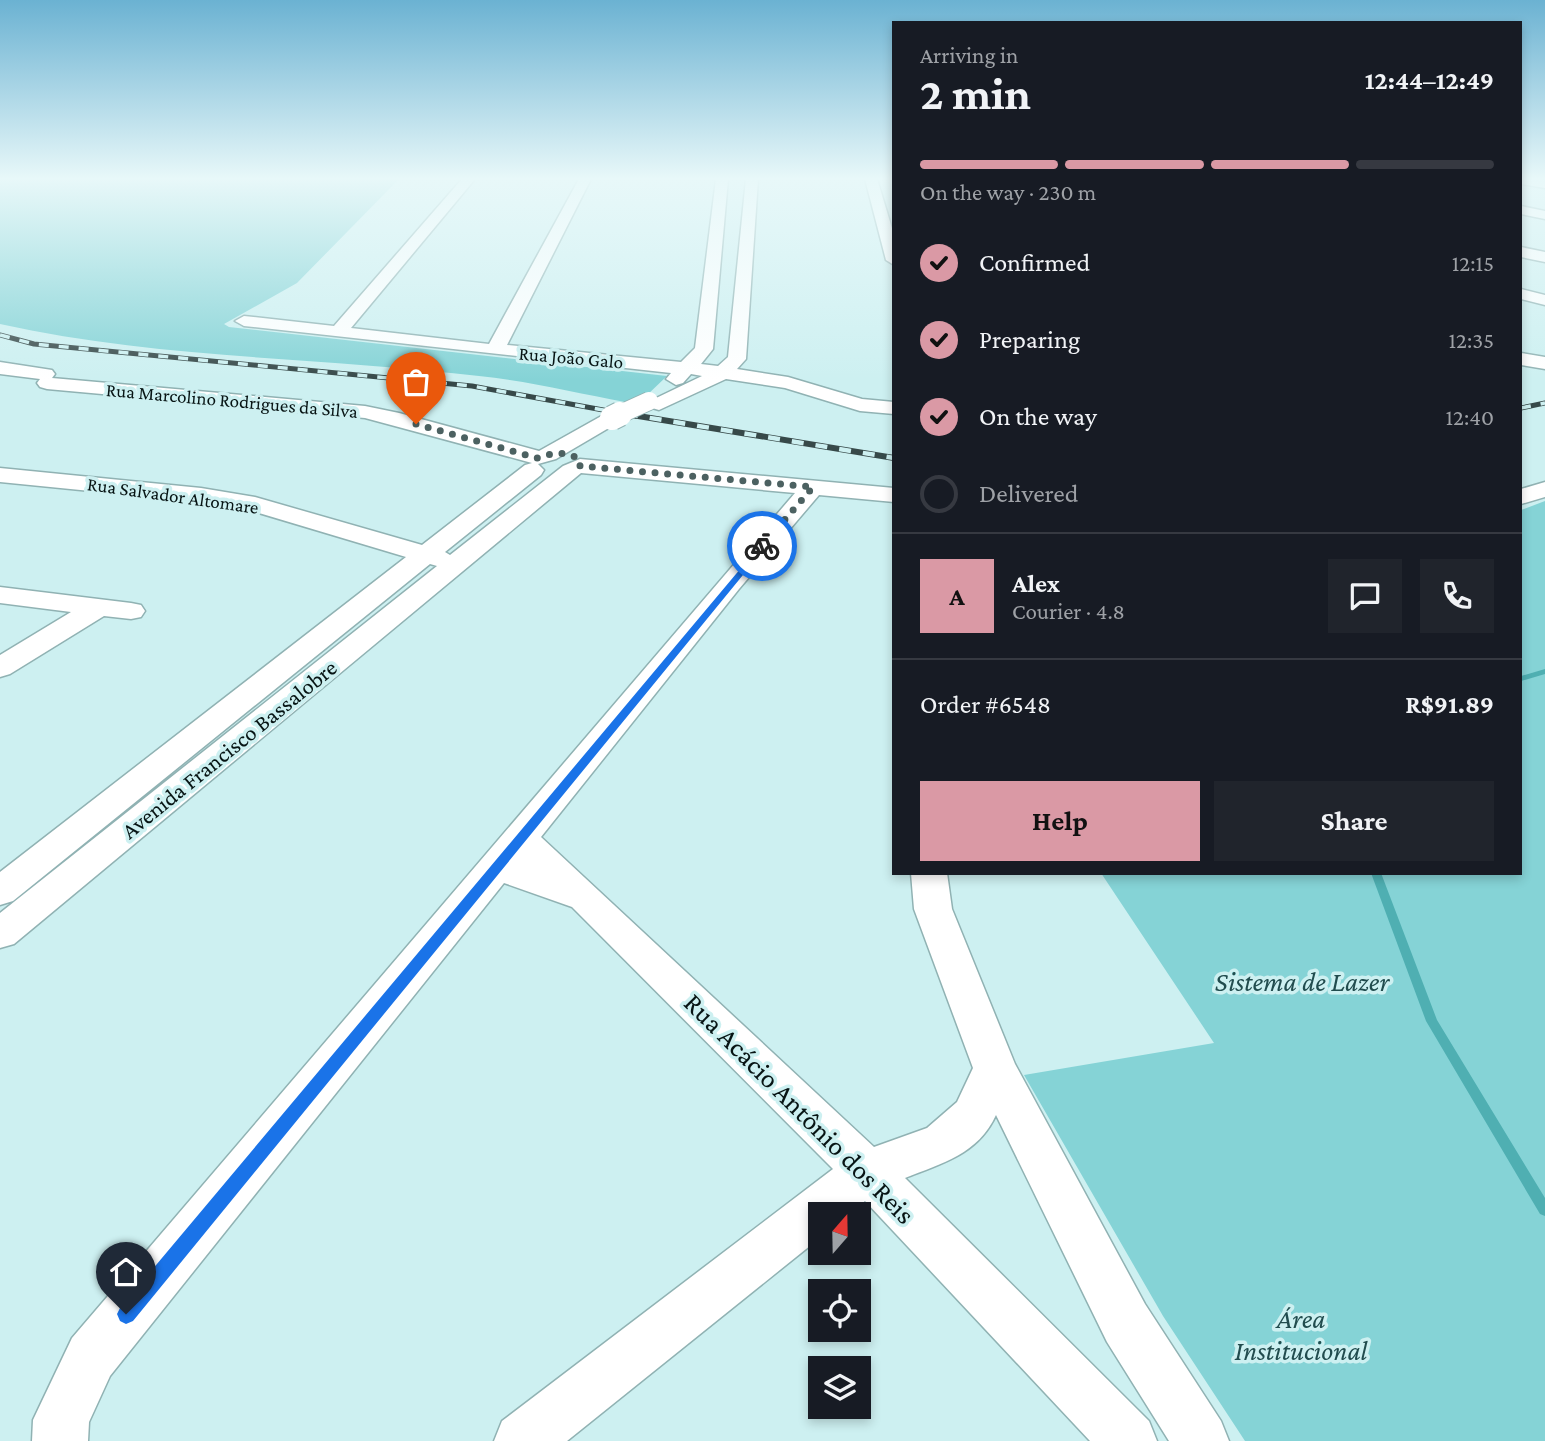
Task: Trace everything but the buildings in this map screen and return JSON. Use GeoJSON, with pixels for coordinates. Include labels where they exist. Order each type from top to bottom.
{"type":"FeatureCollection","features":[{"type":"Feature","properties":{"kind":"street"},"geometry":{"type":"LineString","coordinates":[[340,331],[412,246]]}},
{"type":"Feature","properties":{"kind":"street"},"geometry":{"type":"LineString","coordinates":[[495,351],[549,246]]}},
{"type":"Feature","properties":{"kind":"street"},"geometry":{"type":"LineString","coordinates":[[654,402],[704,349],[715,246]]}},
{"type":"Feature","properties":{"kind":"street"},"geometry":{"type":"LineString","coordinates":[[654,402],[723,372],[737,359],[746,246]]}},
{"type":"Feature","properties":{"kind":"street"},"geometry":{"type":"LineString","coordinates":[[1522,252],[1545,257]]}},
{"type":"Feature","properties":{"kind":"street"},"geometry":{"type":"LineString","coordinates":[[1522,295],[1545,300]]}},
{"type":"Feature","properties":{"kind":"street","name":"Rua João Galo"},"geometry":{"type":"LineString","coordinates":[[244,321],[495,351],[723,372],[788,383],[860,405],[892,408]]}},
{"type":"Feature","properties":{"kind":"street","name":"Rua Marcolino Rodrigues da Silva"},"geometry":{"type":"LineString","coordinates":[[0,368],[46,378],[365,412],[557,462],[892,495]]}},
{"type":"Feature","properties":{"kind":"street","name":"Avenida Francisco Bassalobre"},"geometry":{"type":"LineString","coordinates":[[0,892],[424,555],[528,476],[557,462],[619,419],[654,402]]}},
{"type":"Feature","properties":{"kind":"street","name":"Avenida Francisco Bassalobre"},"geometry":{"type":"LineString","coordinates":[[0,934],[457,563],[557,462]]}},
{"type":"Feature","properties":{"kind":"street","name":"Rua Salvador Altomare"},"geometry":{"type":"LineString","coordinates":[[0,475],[201,495],[255,504],[424,555]]}},
{"type":"Feature","properties":{"kind":"street"},"geometry":{"type":"LineString","coordinates":[[60,1441],[61,1420],[91,1357],[730,583],[813,487]]}},
{"type":"Feature","properties":{"kind":"street"},"geometry":{"type":"LineString","coordinates":[[1522,497],[1545,489]]}},
{"type":"Feature","properties":{"kind":"street"},"geometry":{"type":"LineString","coordinates":[[424,555],[457,563]]}},
{"type":"Feature","properties":{"kind":"street"},"geometry":{"type":"LineString","coordinates":[[0,595],[131,611]]}},
{"type":"Feature","properties":{"kind":"street"},"geometry":{"type":"LineString","coordinates":[[0,668],[99,607]]}},
{"type":"Feature","properties":{"kind":"street","name":"Rua Acácio Antônio dos Reis"},"geometry":{"type":"LineString","coordinates":[[508,852],[586,898],[867,1171],[1129,1441]]}},
{"type":"Feature","properties":{"kind":"street"},"geometry":{"type":"LineString","coordinates":[[929,875],[933,909],[995,1068],[1126,1323],[1201,1441]]}},
{"type":"Feature","properties":{"kind":"street"},"geometry":{"type":"LineString","coordinates":[[522,1441],[867,1171],[943,1143],[973,1116],[995,1068]]}},
{"type":"Feature","properties":{"kind":"green space"},"geometry":{"type":"Polygon","coordinates":[[[0,246],[333,246],[297,283],[224,324],[229,327],[667,376],[645,397],[625,402],[497,378],[179,351],[59,336],[0,324],[0,246]]]}},
{"type":"Feature","properties":{"kind":"green space"},"geometry":{"type":"Polygon","coordinates":[[[1545,501],[1545,1441],[1245,1441],[1163,1316],[1024,1075],[1214,1043],[1102,875],[1522,875],[1522,510],[1545,501]]]}},
{"type":"Feature","properties":{"kind":"waterway"},"geometry":{"type":"LineString","coordinates":[[1522,679],[1545,671]]}},
{"type":"Feature","properties":{"kind":"waterway"},"geometry":{"type":"LineString","coordinates":[[1377,875],[1432,1021],[1545,1210]]}},
{"type":"Feature","properties":{"kind":"railway"},"geometry":{"type":"LineString","coordinates":[[0,335],[34,344],[472,386],[636,416]]}},
{"type":"Feature","properties":{"kind":"railway"},"geometry":{"type":"LineString","coordinates":[[1522,408],[1545,403]]}},
{"type":"Feature","properties":{"kind":"railway"},"geometry":{"type":"LineString","coordinates":[[626,414],[892,458]]}},
{"type":"Feature","properties":{"kind":"way so far"},"geometry":{"type":"LineString","coordinates":[[416,424],[537,458],[563,453],[575,456],[580,460],[580,466],[813,487],[762,546]]}},
{"type":"Feature","properties":{"kind":"route"},"geometry":{"type":"LineString","coordinates":[[126,1314],[762,546]]}},
{"type":"Feature","properties":{"kind":"park label","name":"Sistema de Lazer"},"geometry":{"type":"Point","coordinates":[1302,981]}},
{"type":"Feature","properties":{"kind":"park label","name":"Área Institucional"},"geometry":{"type":"Point","coordinates":[1301,1334]}}]}
